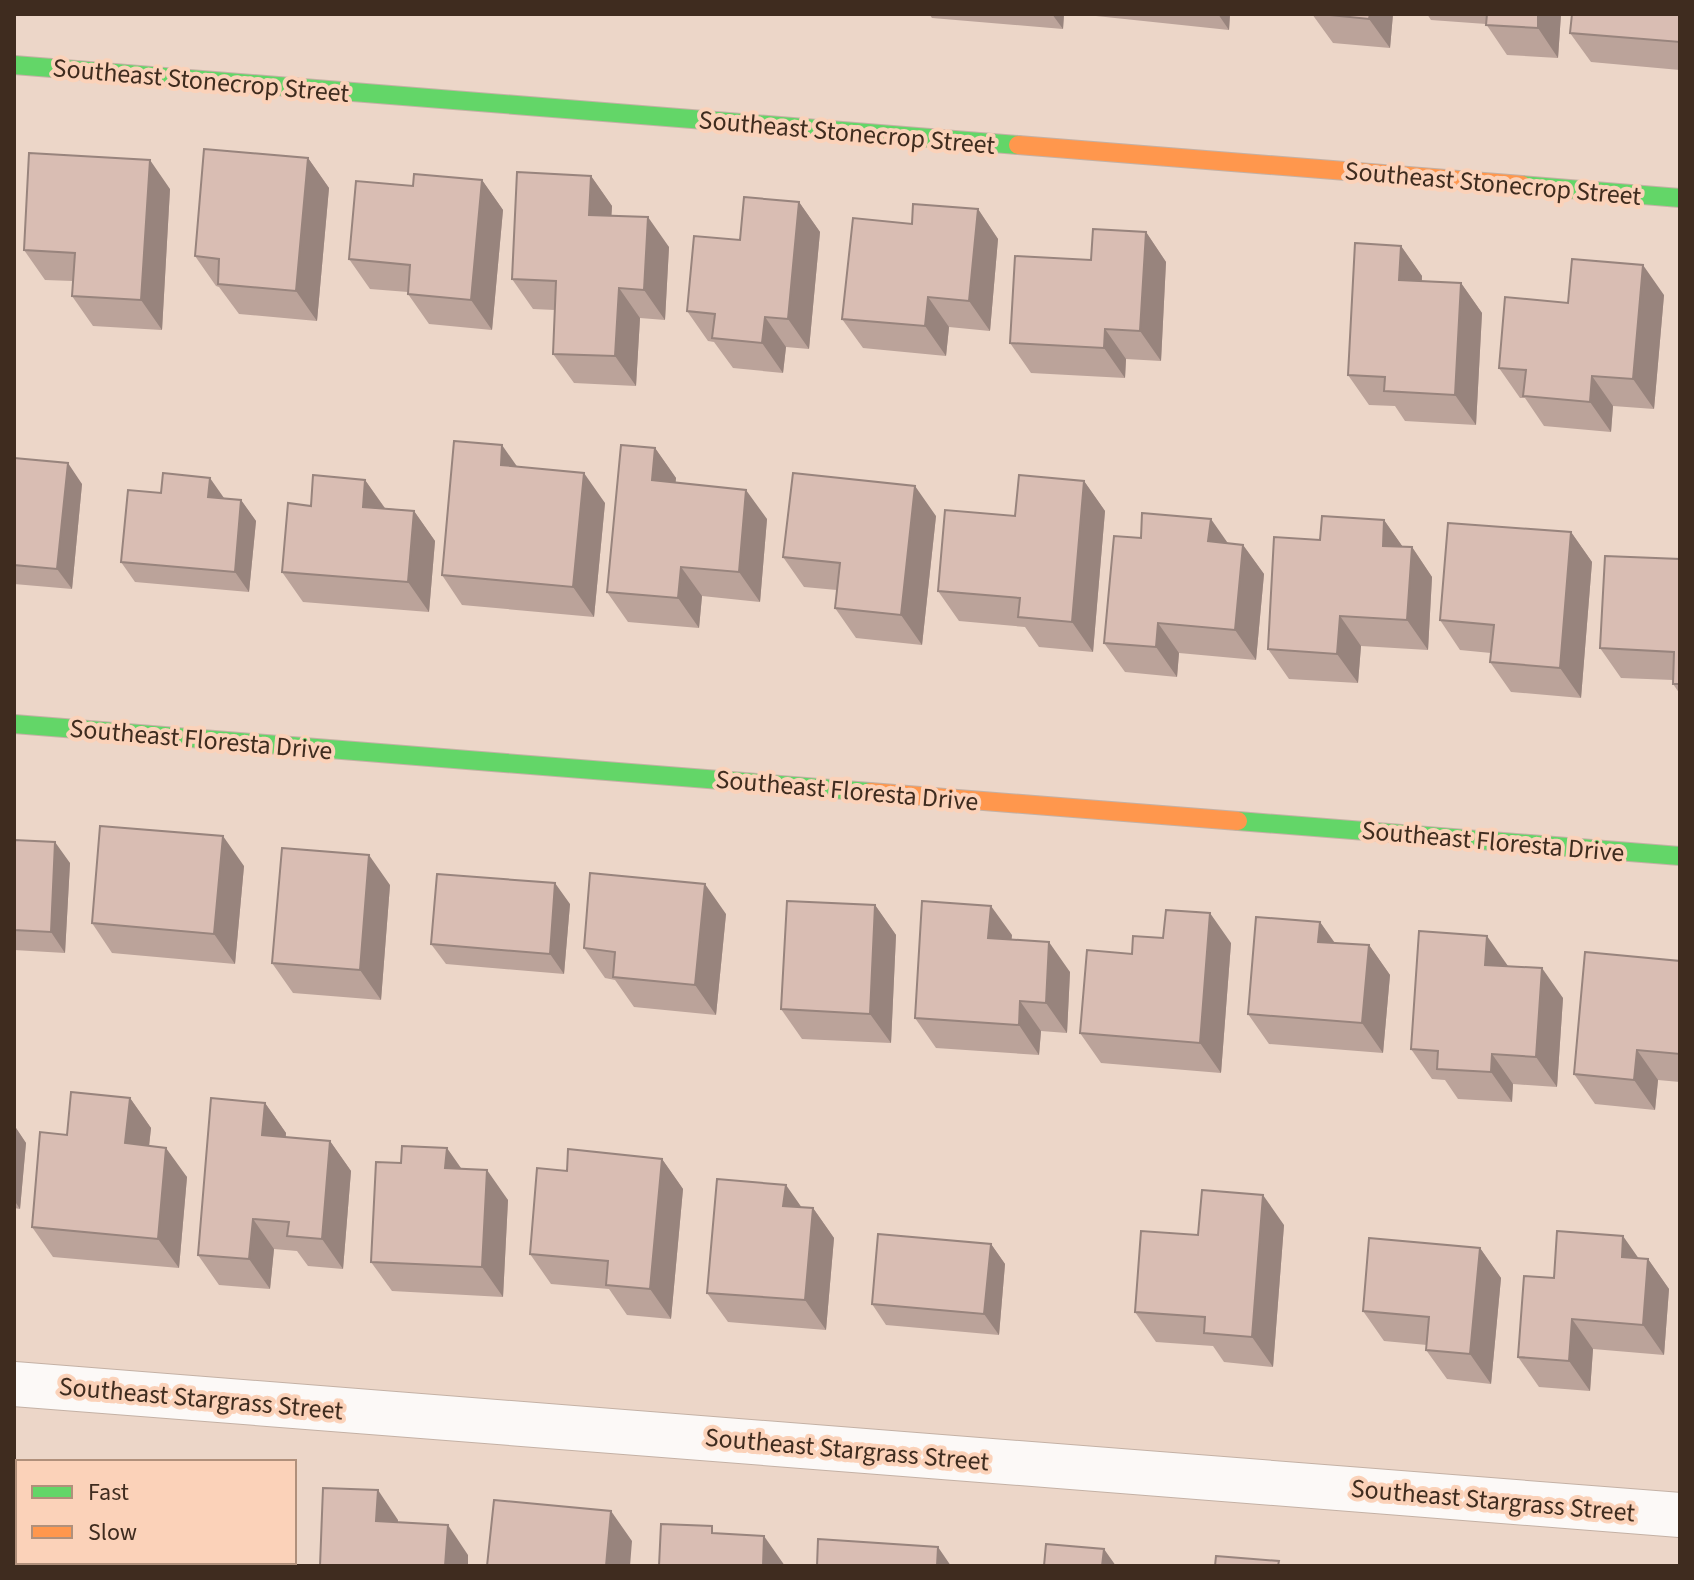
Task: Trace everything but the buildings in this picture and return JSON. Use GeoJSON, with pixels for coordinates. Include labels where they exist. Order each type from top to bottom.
{"type":"FeatureCollection","features":[{"type":"Feature","properties":{"kind":"street","name":"Southeast Stonecrop Street"},"geometry":{"type":"LineString","coordinates":[[14,65],[1680,198]]}},
{"type":"Feature","properties":{"kind":"street","name":"Southeast Floresta Drive"},"geometry":{"type":"LineString","coordinates":[[14,724],[1680,856]]}},
{"type":"Feature","properties":{"kind":"street","name":"Southeast Stargrass Street"},"geometry":{"type":"LineString","coordinates":[[14,1384],[1680,1515]]}},
{"type":"Feature","properties":{"kind":"traffic: fast"},"geometry":{"type":"LineString","coordinates":[[14,65],[1018,145]]}},
{"type":"Feature","properties":{"kind":"traffic: fast"},"geometry":{"type":"LineString","coordinates":[[1522,185],[1680,198]]}},
{"type":"Feature","properties":{"kind":"traffic: fast"},"geometry":{"type":"LineString","coordinates":[[14,724],[870,792]]}},
{"type":"Feature","properties":{"kind":"traffic: fast"},"geometry":{"type":"LineString","coordinates":[[1238,821],[1680,856]]}},
{"type":"Feature","properties":{"kind":"traffic: slow"},"geometry":{"type":"LineString","coordinates":[[1018,145],[1522,185]]}},
{"type":"Feature","properties":{"kind":"traffic: slow"},"geometry":{"type":"LineString","coordinates":[[870,792],[1238,821]]}}]}
